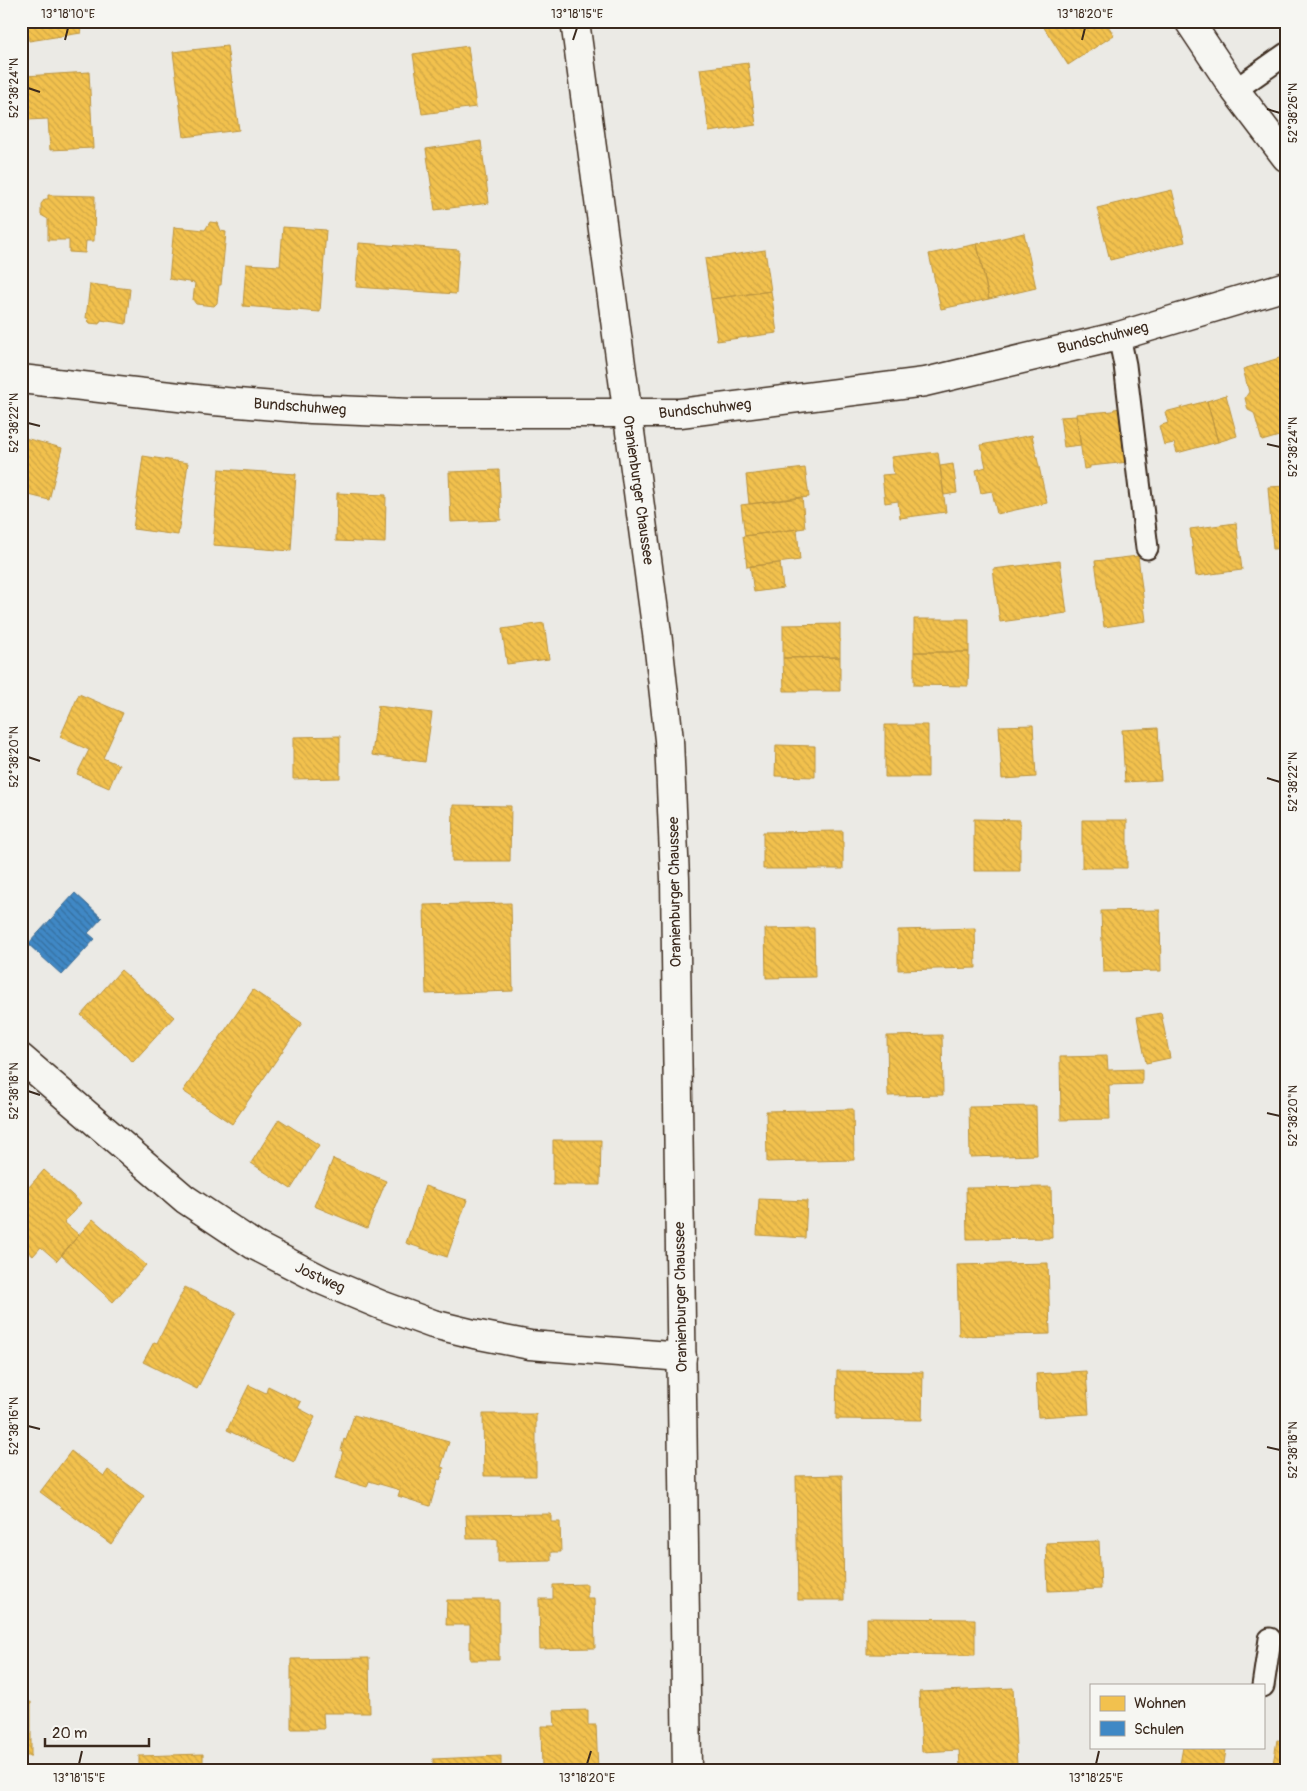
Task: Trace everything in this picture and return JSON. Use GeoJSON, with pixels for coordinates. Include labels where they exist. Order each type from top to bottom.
{"type":"FeatureCollection","features":[{"type":"Feature","properties":{"kind":"street","name":"Oranienburger Chaussee"},"geometry":{"type":"LineString","coordinates":[[575,21],[662,674],[672,781],[687,1770]]}},
{"type":"Feature","properties":{"kind":"street"},"geometry":{"type":"LineString","coordinates":[[1189,21],[1235,90],[1286,157]]}},
{"type":"Feature","properties":{"kind":"street","name":"Bundschuhweg"},"geometry":{"type":"LineString","coordinates":[[21,379],[214,401],[311,409],[410,414],[680,413],[925,382],[1119,336],[1286,286]]}},
{"type":"Feature","properties":{"kind":"street","name":"Jostweg"},"geometry":{"type":"LineString","coordinates":[[21,1058],[185,1199],[254,1245],[324,1281],[381,1306],[433,1324],[474,1334],[530,1345],[682,1357]]}},
{"type":"Feature","properties":{"kind":"lane"},"geometry":{"type":"LineString","coordinates":[[1235,90],[1286,54]]}},
{"type":"Feature","properties":{"kind":"lane"},"geometry":{"type":"LineString","coordinates":[[1119,336],[1125,365],[1147,548]]}},
{"type":"Feature","properties":{"kind":"lane"},"geometry":{"type":"LineString","coordinates":[[1263,1684],[1270,1639]]}},
{"type":"Feature","properties":{"kind":"building: Wohnen"},"geometry":{"type":"Polygon","coordinates":[[[25,21],[79,21],[81,33],[29,41],[25,21]]]}},
{"type":"Feature","properties":{"kind":"building: Wohnen"},"geometry":{"type":"Polygon","coordinates":[[[1051,21],[1105,21],[1114,35],[1068,65],[1043,26],[1051,21]]]}},
{"type":"Feature","properties":{"kind":"building: Wohnen"},"geometry":{"type":"Polygon","coordinates":[[[227,46],[239,130],[184,137],[173,52],[227,46]]]}},
{"type":"Feature","properties":{"kind":"building: Wohnen"},"geometry":{"type":"Polygon","coordinates":[[[468,46],[476,107],[422,114],[413,54],[468,46]]]}},
{"type":"Feature","properties":{"kind":"building: Wohnen"},"geometry":{"type":"Polygon","coordinates":[[[748,63],[756,125],[709,132],[700,69],[748,63]]]}},
{"type":"Feature","properties":{"kind":"building: Wohnen"},"geometry":{"type":"Polygon","coordinates":[[[89,72],[93,148],[50,150],[48,119],[27,120],[25,76],[89,72]]]}},
{"type":"Feature","properties":{"kind":"building: Wohnen"},"geometry":{"type":"Polygon","coordinates":[[[481,141],[489,203],[435,210],[426,149],[481,141]]]}},
{"type":"Feature","properties":{"kind":"building: Wohnen"},"geometry":{"type":"Polygon","coordinates":[[[1172,190],[1185,242],[1110,260],[1097,208],[1172,190]]]}},
{"type":"Feature","properties":{"kind":"building: Wohnen"},"geometry":{"type":"Polygon","coordinates":[[[48,195],[95,196],[94,241],[86,241],[85,253],[69,252],[69,240],[48,240],[48,219],[41,215],[41,204],[45,199],[48,199],[48,195]]]}},
{"type":"Feature","properties":{"kind":"building: Wohnen"},"geometry":{"type":"Polygon","coordinates":[[[210,222],[218,223],[221,231],[226,232],[221,285],[219,285],[217,303],[214,306],[196,304],[193,300],[195,283],[169,279],[174,227],[205,230],[210,222]]]}},
{"type":"Feature","properties":{"kind":"building: Wohnen"},"geometry":{"type":"Polygon","coordinates":[[[283,227],[326,230],[320,312],[243,306],[246,264],[280,266],[283,227]]]}},
{"type":"Feature","properties":{"kind":"building: Wohnen"},"geometry":{"type":"Polygon","coordinates":[[[1024,233],[1036,288],[989,299],[977,244],[1024,233]]]}},
{"type":"Feature","properties":{"kind":"building: Wohnen"},"geometry":{"type":"Polygon","coordinates":[[[359,243],[459,250],[456,294],[356,287],[359,243]]]}},
{"type":"Feature","properties":{"kind":"building: Wohnen"},"geometry":{"type":"Polygon","coordinates":[[[977,244],[989,299],[941,309],[929,254],[977,244]]]}},
{"type":"Feature","properties":{"kind":"building: Wohnen"},"geometry":{"type":"Polygon","coordinates":[[[765,250],[771,291],[711,299],[705,259],[765,250]]]}},
{"type":"Feature","properties":{"kind":"building: Wohnen"},"geometry":{"type":"Polygon","coordinates":[[[90,284],[130,289],[126,324],[101,320],[99,324],[89,323],[88,318],[86,318],[90,284]]]}},
{"type":"Feature","properties":{"kind":"building: Wohnen"},"geometry":{"type":"Polygon","coordinates":[[[771,291],[777,333],[717,341],[711,299],[771,291]]]}},
{"type":"Feature","properties":{"kind":"building: Wohnen"},"geometry":{"type":"Polygon","coordinates":[[[1286,356],[1286,407],[1280,409],[1286,434],[1262,441],[1254,413],[1248,410],[1245,398],[1249,392],[1243,369],[1286,356]]]}},
{"type":"Feature","properties":{"kind":"building: Wohnen"},"geometry":{"type":"Polygon","coordinates":[[[1226,395],[1237,436],[1218,442],[1207,401],[1226,395]]]}},
{"type":"Feature","properties":{"kind":"building: Wohnen"},"geometry":{"type":"Polygon","coordinates":[[[1207,401],[1218,442],[1177,453],[1174,443],[1164,445],[1159,426],[1168,423],[1165,412],[1207,401]]]}},
{"type":"Feature","properties":{"kind":"building: Wohnen"},"geometry":{"type":"Polygon","coordinates":[[[1121,408],[1129,462],[1090,466],[1090,468],[1084,469],[1076,414],[1113,411],[1114,409],[1121,408]]]}},
{"type":"Feature","properties":{"kind":"building: Wohnen"},"geometry":{"type":"Polygon","coordinates":[[[1076,416],[1081,445],[1064,447],[1060,417],[1076,416]]]}},
{"type":"Feature","properties":{"kind":"building: Wohnen"},"geometry":{"type":"Polygon","coordinates":[[[1032,435],[1047,503],[997,514],[992,491],[981,493],[976,470],[986,467],[981,445],[1032,435]]]}},
{"type":"Feature","properties":{"kind":"building: Wohnen"},"geometry":{"type":"Polygon","coordinates":[[[21,437],[62,448],[49,500],[21,493],[21,437]]]}},
{"type":"Feature","properties":{"kind":"building: Wohnen"},"geometry":{"type":"Polygon","coordinates":[[[938,452],[946,512],[900,518],[898,501],[885,503],[882,475],[894,474],[891,457],[938,452]]]}},
{"type":"Feature","properties":{"kind":"building: Wohnen"},"geometry":{"type":"Polygon","coordinates":[[[143,456],[188,463],[178,535],[133,529],[143,456]]]}},
{"type":"Feature","properties":{"kind":"building: Wohnen"},"geometry":{"type":"Polygon","coordinates":[[[953,464],[957,493],[944,495],[940,466],[953,464]]]}},
{"type":"Feature","properties":{"kind":"building: Wohnen"},"geometry":{"type":"Polygon","coordinates":[[[805,468],[809,497],[749,504],[746,475],[805,468]]]}},
{"type":"Feature","properties":{"kind":"building: Wohnen"},"geometry":{"type":"Polygon","coordinates":[[[219,469],[296,474],[291,551],[213,545],[219,469]]]}},
{"type":"Feature","properties":{"kind":"building: Wohnen"},"geometry":{"type":"Polygon","coordinates":[[[499,470],[501,520],[451,522],[449,472],[499,470]]]}},
{"type":"Feature","properties":{"kind":"building: Wohnen"},"geometry":{"type":"Polygon","coordinates":[[[1286,486],[1286,548],[1273,549],[1268,487],[1286,486]]]}},
{"type":"Feature","properties":{"kind":"building: Wohnen"},"geometry":{"type":"Polygon","coordinates":[[[337,493],[386,495],[385,543],[336,541],[337,493]]]}},
{"type":"Feature","properties":{"kind":"building: Wohnen"},"geometry":{"type":"Polygon","coordinates":[[[802,497],[805,528],[745,536],[741,505],[802,497]]]}},
{"type":"Feature","properties":{"kind":"building: Wohnen"},"geometry":{"type":"Polygon","coordinates":[[[1236,523],[1242,570],[1196,576],[1190,529],[1236,523]]]}},
{"type":"Feature","properties":{"kind":"building: Wohnen"},"geometry":{"type":"Polygon","coordinates":[[[797,529],[800,560],[747,567],[743,536],[797,529]]]}},
{"type":"Feature","properties":{"kind":"building: Wohnen"},"geometry":{"type":"Polygon","coordinates":[[[1138,556],[1146,621],[1104,627],[1095,561],[1138,556]]]}},
{"type":"Feature","properties":{"kind":"building: Wohnen"},"geometry":{"type":"Polygon","coordinates":[[[1060,561],[1067,613],[1000,622],[993,569],[1060,561]]]}},
{"type":"Feature","properties":{"kind":"building: Wohnen"},"geometry":{"type":"Polygon","coordinates":[[[780,563],[783,588],[754,592],[750,566],[780,563]]]}},
{"type":"Feature","properties":{"kind":"building: Wohnen"},"geometry":{"type":"Polygon","coordinates":[[[914,619],[969,619],[969,652],[914,652],[914,619]]]}},
{"type":"Feature","properties":{"kind":"building: Wohnen"},"geometry":{"type":"Polygon","coordinates":[[[544,623],[549,659],[507,664],[502,629],[544,623]]]}},
{"type":"Feature","properties":{"kind":"building: Wohnen"},"geometry":{"type":"Polygon","coordinates":[[[840,624],[840,657],[783,658],[783,625],[840,624]]]}},
{"type":"Feature","properties":{"kind":"building: Wohnen"},"geometry":{"type":"Polygon","coordinates":[[[914,652],[969,652],[968,686],[914,685],[914,652]]]}},
{"type":"Feature","properties":{"kind":"building: Wohnen"},"geometry":{"type":"Polygon","coordinates":[[[840,657],[840,691],[784,691],[783,658],[840,657]]]}},
{"type":"Feature","properties":{"kind":"building: Wohnen"},"geometry":{"type":"Polygon","coordinates":[[[79,694],[123,713],[103,758],[119,765],[109,788],[77,774],[89,750],[60,737],[79,694]]]}},
{"type":"Feature","properties":{"kind":"building: Wohnen"},"geometry":{"type":"Polygon","coordinates":[[[378,706],[432,713],[425,762],[372,755],[378,706]]]}},
{"type":"Feature","properties":{"kind":"building: Wohnen"},"geometry":{"type":"Polygon","coordinates":[[[885,725],[928,725],[928,777],[885,777],[885,725]]]}},
{"type":"Feature","properties":{"kind":"building: Wohnen"},"geometry":{"type":"Polygon","coordinates":[[[1033,725],[1036,777],[1002,779],[999,726],[1033,725]]]}},
{"type":"Feature","properties":{"kind":"building: Wohnen"},"geometry":{"type":"Polygon","coordinates":[[[1158,728],[1161,780],[1125,782],[1122,730],[1158,728]]]}},
{"type":"Feature","properties":{"kind":"building: Wohnen"},"geometry":{"type":"Polygon","coordinates":[[[340,736],[340,778],[293,779],[293,737],[340,736]]]}},
{"type":"Feature","properties":{"kind":"building: Wohnen"},"geometry":{"type":"Polygon","coordinates":[[[776,745],[815,746],[815,777],[775,776],[776,745]]]}},
{"type":"Feature","properties":{"kind":"building: Wohnen"},"geometry":{"type":"Polygon","coordinates":[[[453,805],[511,806],[510,861],[452,861],[453,805]]]}},
{"type":"Feature","properties":{"kind":"building: Wohnen"},"geometry":{"type":"Polygon","coordinates":[[[974,819],[1020,820],[1020,871],[974,871],[974,819]]]}},
{"type":"Feature","properties":{"kind":"building: Wohnen"},"geometry":{"type":"Polygon","coordinates":[[[1082,820],[1127,820],[1127,868],[1082,868],[1082,820]]]}},
{"type":"Feature","properties":{"kind":"building: Wohnen"},"geometry":{"type":"Polygon","coordinates":[[[843,831],[843,869],[763,869],[763,832],[843,831]]]}},
{"type":"Feature","properties":{"kind":"building: Wohnen"},"geometry":{"type":"Polygon","coordinates":[[[511,903],[513,991],[426,994],[424,905],[511,903]]]}},
{"type":"Feature","properties":{"kind":"building: Wohnen"},"geometry":{"type":"Polygon","coordinates":[[[1160,910],[1161,971],[1103,972],[1101,911],[1160,910]]]}},
{"type":"Feature","properties":{"kind":"building: Wohnen"},"geometry":{"type":"Polygon","coordinates":[[[814,928],[815,977],[766,978],[765,929],[814,928]]]}},
{"type":"Feature","properties":{"kind":"building: Wohnen"},"geometry":{"type":"Polygon","coordinates":[[[975,928],[976,968],[898,970],[898,930],[975,928]]]}},
{"type":"Feature","properties":{"kind":"building: Wohnen"},"geometry":{"type":"Polygon","coordinates":[[[121,970],[174,1017],[133,1062],[81,1015],[121,970]]]}},
{"type":"Feature","properties":{"kind":"building: Wohnen"},"geometry":{"type":"Polygon","coordinates":[[[253,990],[302,1023],[232,1124],[183,1091],[253,990]]]}},
{"type":"Feature","properties":{"kind":"building: Wohnen"},"geometry":{"type":"Polygon","coordinates":[[[1161,1013],[1170,1058],[1146,1063],[1137,1017],[1161,1013]]]}},
{"type":"Feature","properties":{"kind":"building: Wohnen"},"geometry":{"type":"Polygon","coordinates":[[[942,1035],[943,1095],[888,1096],[887,1036],[942,1035]]]}},
{"type":"Feature","properties":{"kind":"building: Wohnen"},"geometry":{"type":"Polygon","coordinates":[[[1107,1056],[1108,1070],[1142,1069],[1142,1084],[1109,1085],[1110,1119],[1061,1120],[1060,1057],[1107,1056]]]}},
{"type":"Feature","properties":{"kind":"building: Wohnen"},"geometry":{"type":"Polygon","coordinates":[[[1036,1106],[1037,1155],[970,1157],[969,1107],[1036,1106]]]}},
{"type":"Feature","properties":{"kind":"building: Wohnen"},"geometry":{"type":"Polygon","coordinates":[[[853,1109],[854,1160],[767,1162],[766,1111],[853,1109]]]}},
{"type":"Feature","properties":{"kind":"building: Wohnen"},"geometry":{"type":"Polygon","coordinates":[[[279,1119],[319,1145],[291,1189],[251,1163],[279,1119]]]}},
{"type":"Feature","properties":{"kind":"building: Wohnen"},"geometry":{"type":"Polygon","coordinates":[[[553,1140],[601,1140],[600,1185],[553,1185],[553,1140]]]}},
{"type":"Feature","properties":{"kind":"building: Wohnen"},"geometry":{"type":"Polygon","coordinates":[[[333,1159],[386,1181],[367,1228],[314,1206],[333,1159]]]}},
{"type":"Feature","properties":{"kind":"building: Wohnen"},"geometry":{"type":"Polygon","coordinates":[[[44,1170],[81,1203],[64,1222],[79,1235],[57,1261],[41,1247],[33,1256],[21,1246],[21,1196],[44,1170]]]}},
{"type":"Feature","properties":{"kind":"building: Wohnen"},"geometry":{"type":"Polygon","coordinates":[[[425,1186],[467,1200],[447,1257],[406,1243],[425,1186]]]}},
{"type":"Feature","properties":{"kind":"building: Wohnen"},"geometry":{"type":"Polygon","coordinates":[[[1051,1187],[1052,1238],[967,1239],[966,1188],[1051,1187]]]}},
{"type":"Feature","properties":{"kind":"building: Wohnen"},"geometry":{"type":"Polygon","coordinates":[[[759,1199],[807,1201],[805,1238],[757,1235],[759,1199]]]}},
{"type":"Feature","properties":{"kind":"building: Wohnen"},"geometry":{"type":"Polygon","coordinates":[[[93,1219],[146,1265],[113,1302],[61,1255],[93,1219]]]}},
{"type":"Feature","properties":{"kind":"building: Wohnen"},"geometry":{"type":"Polygon","coordinates":[[[1048,1263],[1050,1334],[959,1336],[957,1265],[1048,1263]]]}},
{"type":"Feature","properties":{"kind":"building: Wohnen"},"geometry":{"type":"Polygon","coordinates":[[[185,1287],[236,1312],[197,1389],[143,1362],[154,1342],[157,1343],[185,1287]]]}},
{"type":"Feature","properties":{"kind":"building: Wohnen"},"geometry":{"type":"Polygon","coordinates":[[[837,1371],[923,1372],[922,1420],[836,1419],[837,1371]]]}},
{"type":"Feature","properties":{"kind":"building: Wohnen"},"geometry":{"type":"Polygon","coordinates":[[[1086,1371],[1089,1414],[1038,1417],[1036,1374],[1086,1371]]]}},
{"type":"Feature","properties":{"kind":"building: Wohnen"},"geometry":{"type":"Polygon","coordinates":[[[249,1385],[266,1393],[268,1386],[301,1402],[298,1408],[315,1417],[294,1462],[227,1430],[249,1385]]]}},
{"type":"Feature","properties":{"kind":"building: Wohnen"},"geometry":{"type":"Polygon","coordinates":[[[483,1414],[536,1414],[536,1476],[484,1476],[483,1414]]]}},
{"type":"Feature","properties":{"kind":"building: Wohnen"},"geometry":{"type":"Polygon","coordinates":[[[354,1415],[449,1442],[441,1467],[444,1468],[440,1480],[438,1479],[430,1506],[398,1496],[400,1490],[369,1481],[367,1487],[336,1478],[344,1439],[346,1440],[354,1415]]]}},
{"type":"Feature","properties":{"kind":"building: Wohnen"},"geometry":{"type":"Polygon","coordinates":[[[71,1451],[104,1476],[108,1470],[144,1496],[111,1544],[40,1492],[71,1451]]]}},
{"type":"Feature","properties":{"kind":"building: Wohnen"},"geometry":{"type":"Polygon","coordinates":[[[842,1475],[844,1600],[798,1600],[796,1476],[842,1475]]]}},
{"type":"Feature","properties":{"kind":"building: Wohnen"},"geometry":{"type":"Polygon","coordinates":[[[551,1514],[551,1522],[560,1522],[561,1552],[551,1552],[551,1561],[498,1562],[498,1539],[467,1539],[466,1515],[551,1514]]]}},
{"type":"Feature","properties":{"kind":"building: Wohnen"},"geometry":{"type":"Polygon","coordinates":[[[1099,1541],[1101,1589],[1048,1591],[1046,1543],[1099,1541]]]}},
{"type":"Feature","properties":{"kind":"building: Wohnen"},"geometry":{"type":"Polygon","coordinates":[[[587,1584],[587,1598],[594,1598],[595,1648],[540,1649],[539,1599],[553,1599],[553,1585],[587,1584]]]}},
{"type":"Feature","properties":{"kind":"building: Wohnen"},"geometry":{"type":"Polygon","coordinates":[[[447,1600],[499,1600],[499,1660],[470,1660],[470,1625],[446,1625],[447,1600]]]}},
{"type":"Feature","properties":{"kind":"building: Wohnen"},"geometry":{"type":"Polygon","coordinates":[[[867,1618],[975,1619],[975,1655],[867,1654],[867,1618]]]}},
{"type":"Feature","properties":{"kind":"building: Wohnen"},"geometry":{"type":"Polygon","coordinates":[[[369,1658],[370,1713],[323,1713],[324,1729],[291,1729],[291,1659],[369,1658]]]}},
{"type":"Feature","properties":{"kind":"building: Wohnen"},"geometry":{"type":"Polygon","coordinates":[[[1013,1688],[1017,1765],[960,1767],[959,1750],[922,1752],[919,1692],[1013,1688]]]}},
{"type":"Feature","properties":{"kind":"building: Wohnen"},"geometry":{"type":"Polygon","coordinates":[[[21,1702],[31,1702],[31,1756],[21,1756],[21,1702]]]}},
{"type":"Feature","properties":{"kind":"building: Wohnen"},"geometry":{"type":"Polygon","coordinates":[[[588,1710],[588,1725],[596,1725],[598,1770],[542,1770],[541,1726],[555,1726],[554,1711],[588,1710]]]}},
{"type":"Feature","properties":{"kind":"building: Wohnen"},"geometry":{"type":"Polygon","coordinates":[[[1277,1740],[1286,1741],[1286,1770],[1272,1770],[1277,1740]]]}},
{"type":"Feature","properties":{"kind":"building: Wohnen"},"geometry":{"type":"Polygon","coordinates":[[[1183,1748],[1226,1750],[1223,1770],[1179,1770],[1183,1748]]]}},
{"type":"Feature","properties":{"kind":"building: Wohnen"},"geometry":{"type":"Polygon","coordinates":[[[203,1754],[203,1770],[139,1770],[139,1756],[203,1754]]]}},
{"type":"Feature","properties":{"kind":"building: Wohnen"},"geometry":{"type":"Polygon","coordinates":[[[501,1756],[501,1770],[433,1770],[433,1759],[501,1756]]]}},
{"type":"Feature","properties":{"kind":"building: Schulen"},"geometry":{"type":"Polygon","coordinates":[[[75,893],[102,918],[88,933],[95,939],[62,975],[28,944],[75,893]]]}}]}
